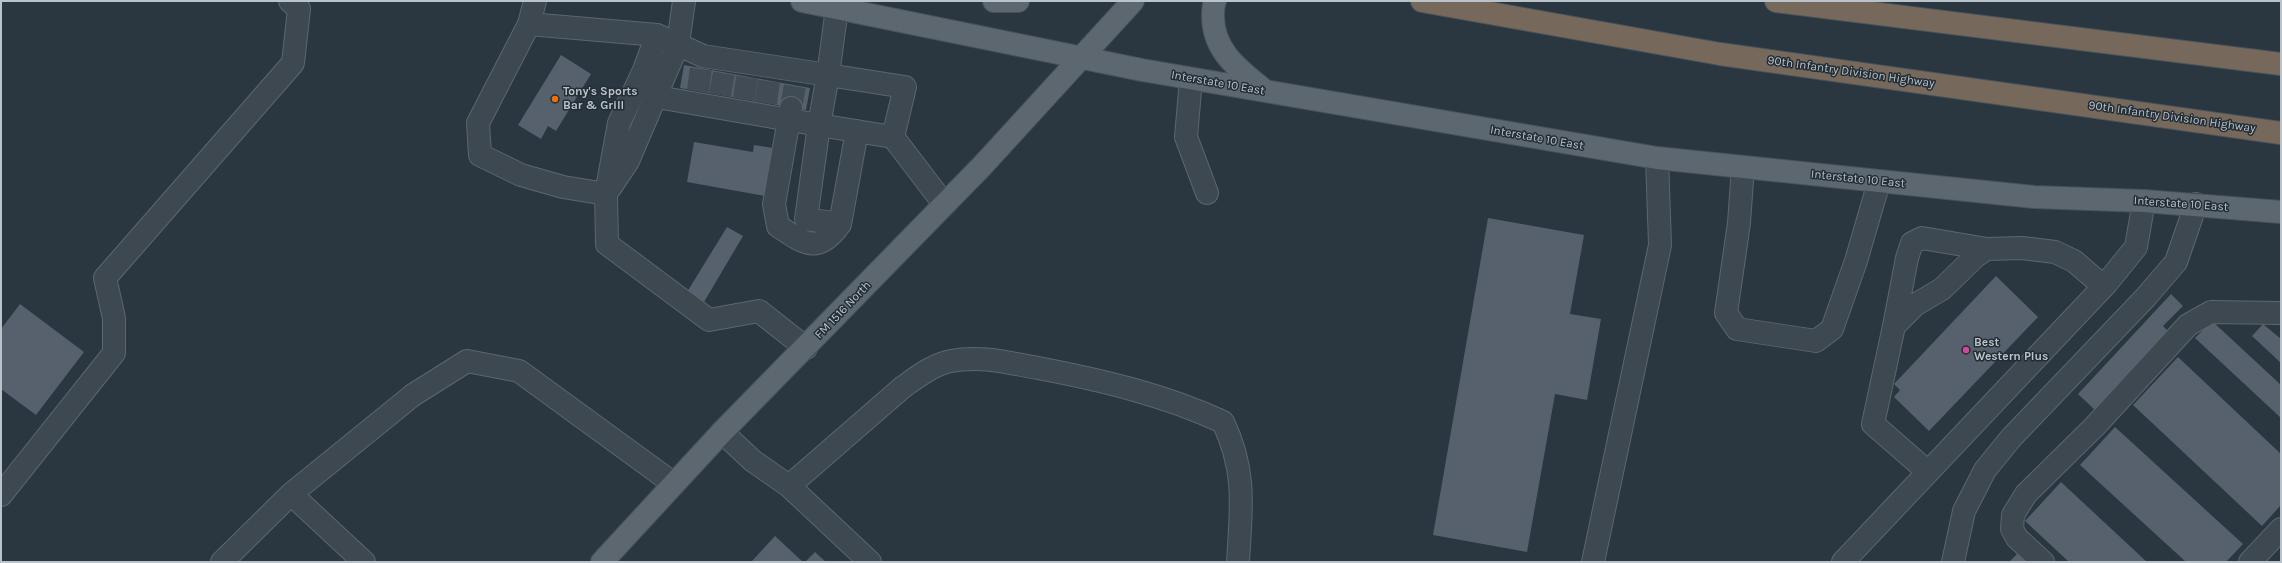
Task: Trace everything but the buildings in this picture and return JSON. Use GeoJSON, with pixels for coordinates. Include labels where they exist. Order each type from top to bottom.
{"type":"FeatureCollection","features":[{"type":"Feature","properties":{"kind":"highway","name":"90th Infantry Division Highway"},"geometry":{"type":"LineString","coordinates":[[1422,1],[1720,54],[2281,132]]}},
{"type":"Feature","properties":{"kind":"highway"},"geometry":{"type":"LineString","coordinates":[[1776,1],[2281,64]]}},
{"type":"Feature","properties":{"kind":"main road","name":"Interstate 10 East"},"geometry":{"type":"LineString","coordinates":[[802,1],[1191,79],[1657,158],[2034,198],[2144,201],[2281,212]]}},
{"type":"Feature","properties":{"kind":"main road"},"geometry":{"type":"LineString","coordinates":[[994,1],[1018,1]]}},
{"type":"Feature","properties":{"kind":"main road","name":"FM 1516 North"},"geometry":{"type":"LineString","coordinates":[[602,562],[722,432],[806,348],[983,165],[1133,1]]}},
{"type":"Feature","properties":{"kind":"main road"},"geometry":{"type":"LineString","coordinates":[[1215,1],[1213,27],[1220,48],[1233,64],[1267,92]]}},
{"type":"Feature","properties":{"kind":"lane"},"geometry":{"type":"LineString","coordinates":[[1,495],[114,353],[114,318],[105,278],[293,64],[299,9],[290,1]]}},
{"type":"Feature","properties":{"kind":"lane"},"geometry":{"type":"LineString","coordinates":[[535,1],[529,24],[478,123],[480,155],[521,175],[563,187],[606,194]]}},
{"type":"Feature","properties":{"kind":"lane"},"geometry":{"type":"LineString","coordinates":[[606,194],[628,161],[657,97],[678,44],[684,1]]}},
{"type":"Feature","properties":{"kind":"lane"},"geometry":{"type":"LineString","coordinates":[[837,8],[806,219],[840,224]]}},
{"type":"Feature","properties":{"kind":"lane"},"geometry":{"type":"LineString","coordinates":[[529,24],[657,35],[678,44],[702,62],[796,78],[828,74],[905,87],[893,137]]}},
{"type":"Feature","properties":{"kind":"lane"},"geometry":{"type":"LineString","coordinates":[[657,35],[644,70],[619,123],[606,194],[607,244],[709,320],[759,310],[806,348]]}},
{"type":"Feature","properties":{"kind":"lane"},"geometry":{"type":"LineString","coordinates":[[1191,79],[1186,137],[1207,193]]}},
{"type":"Feature","properties":{"kind":"lane"},"geometry":{"type":"LineString","coordinates":[[657,97],[698,98],[743,105],[790,114],[820,125],[893,137],[944,204]]}},
{"type":"Feature","properties":{"kind":"lane"},"geometry":{"type":"LineString","coordinates":[[790,114],[774,204],[778,226],[799,240],[814,245],[829,239],[840,224],[857,131]]}},
{"type":"Feature","properties":{"kind":"lane"},"geometry":{"type":"LineString","coordinates":[[1593,562],[1660,245],[1657,158]]}},
{"type":"Feature","properties":{"kind":"lane"},"geometry":{"type":"LineString","coordinates":[[1743,167],[1739,223],[1726,313],[1737,329],[1816,341],[1832,329],[1856,261],[1879,182]]}},
{"type":"Feature","properties":{"kind":"lane"},"geometry":{"type":"LineString","coordinates":[[1843,562],[2103,286],[2136,247],[2144,201]]}},
{"type":"Feature","properties":{"kind":"lane"},"geometry":{"type":"LineString","coordinates":[[1953,562],[1964,511],[1985,470],[2011,438],[2145,298],[2176,262],[2196,204]]}},
{"type":"Feature","properties":{"kind":"lane"},"geometry":{"type":"LineString","coordinates":[[1928,472],[1873,424],[1907,258],[1912,243],[1922,238],[1987,249],[2022,248],[2056,252],[2074,260],[2103,286]]}},
{"type":"Feature","properties":{"kind":"lane"},"geometry":{"type":"LineString","coordinates":[[1894,326],[1915,305],[1942,289],[1976,256],[1987,249]]}},
{"type":"Feature","properties":{"kind":"lane"},"geometry":{"type":"LineString","coordinates":[[2043,562],[2017,538],[2012,529],[2012,515],[2026,494],[2095,426],[2188,325],[2211,312],[2281,313]]}},
{"type":"Feature","properties":{"kind":"lane"},"geometry":{"type":"LineString","coordinates":[[789,486],[903,387],[923,373],[950,361],[983,358],[1083,377],[1189,406],[1223,422],[1234,445],[1242,488],[1238,562]]}},
{"type":"Feature","properties":{"kind":"lane"},"geometry":{"type":"LineString","coordinates":[[222,562],[291,494],[413,395],[467,361],[519,371],[674,484]]}},
{"type":"Feature","properties":{"kind":"lane"},"geometry":{"type":"LineString","coordinates":[[722,432],[753,461],[789,486],[870,562]]}},
{"type":"Feature","properties":{"kind":"lane"},"geometry":{"type":"LineString","coordinates":[[291,494],[364,562]]}},
{"type":"Feature","properties":{"kind":"lane"},"geometry":{"type":"LineString","coordinates":[[2250,562],[2281,529]]}},
{"type":"Feature","properties":{"kind":"tunnel"},"geometry":{"type":"LineString","coordinates":[[698,91],[701,68]]}},
{"type":"Feature","properties":{"kind":"tunnel"},"geometry":{"type":"LineString","coordinates":[[720,95],[724,73]]}},
{"type":"Feature","properties":{"kind":"tunnel"},"geometry":{"type":"LineString","coordinates":[[744,99],[747,77]]}},
{"type":"Feature","properties":{"kind":"tunnel"},"geometry":{"type":"LineString","coordinates":[[766,103],[769,81]]}},
{"type":"Feature","properties":{"kind":"tunnel"},"geometry":{"type":"LineString","coordinates":[[791,108],[795,85]]}},
{"type":"Feature","properties":{"kind":"place","name":"Tony's Sports Bar & Grill"},"geometry":{"type":"Point","coordinates":[555,99]}},
{"type":"Feature","properties":{"kind":"place","name":"Best Western Plus"},"geometry":{"type":"Point","coordinates":[1966,350]}}]}
